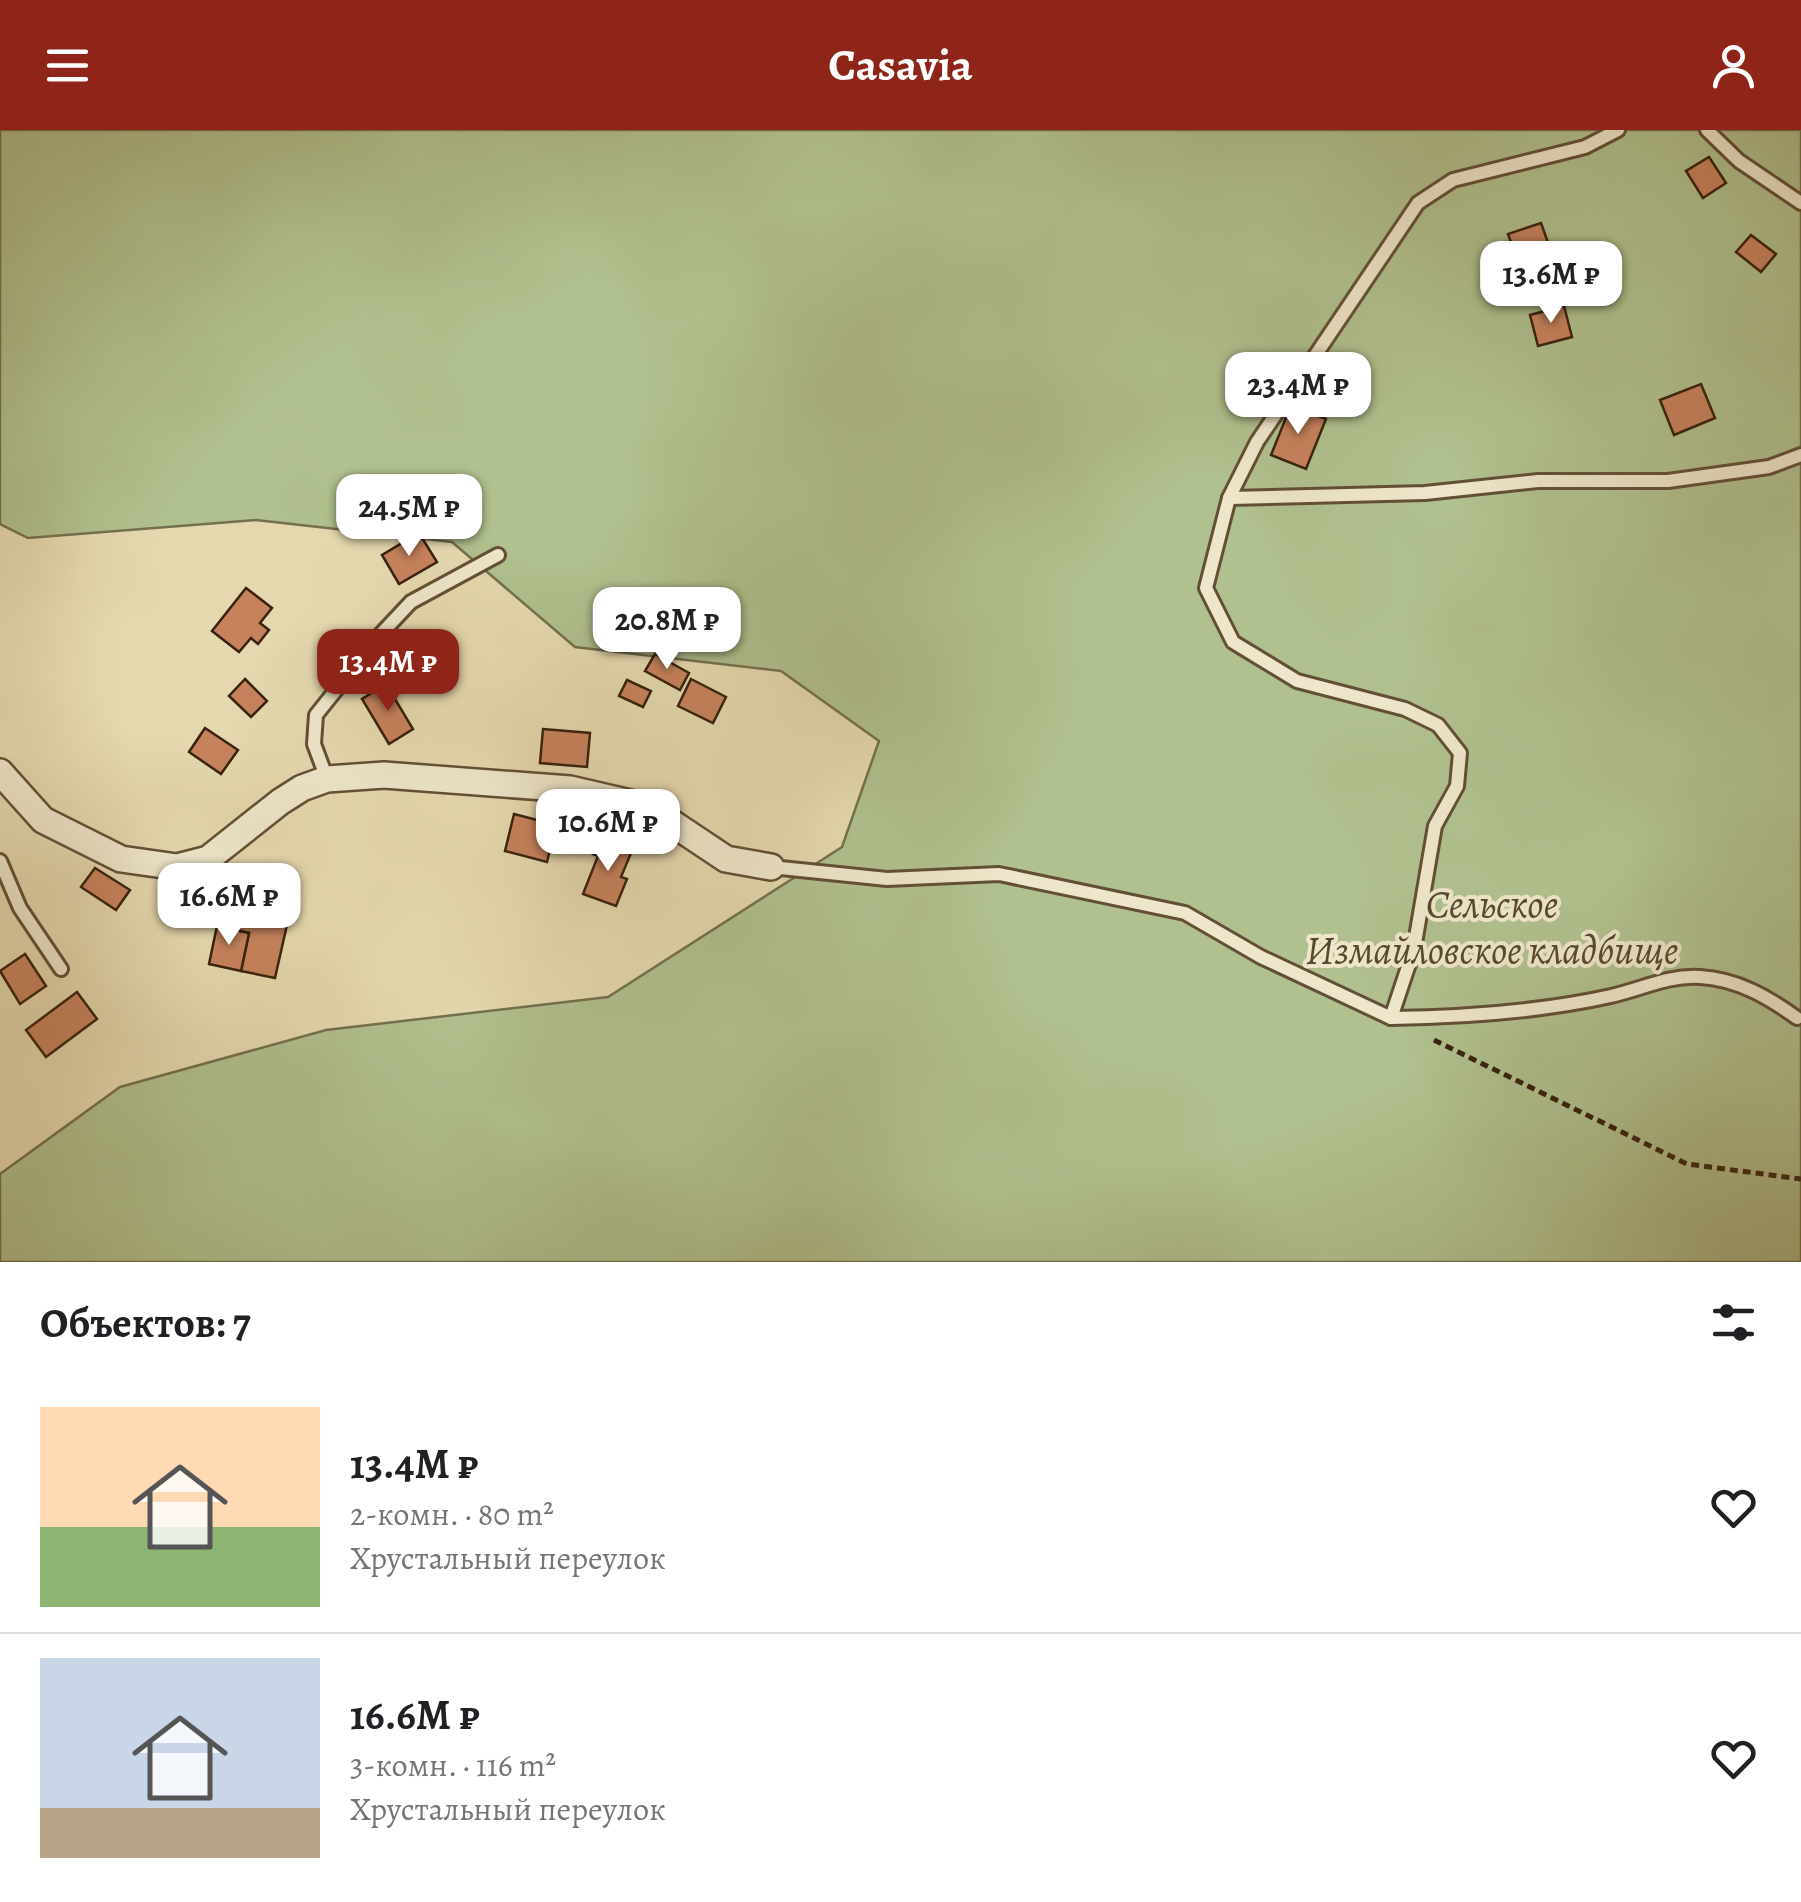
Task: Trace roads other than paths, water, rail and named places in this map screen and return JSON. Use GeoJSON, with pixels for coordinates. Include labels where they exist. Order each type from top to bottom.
{"type":"FeatureCollection","features":[{"type":"Feature","properties":{"kind":"street"},"geometry":{"type":"LineString","coordinates":[[0,772],[43,820],[122,859],[176,866],[208,858],[280,802],[327,779],[384,774],[570,789],[648,806],[726,859],[771,867]]}},
{"type":"Feature","properties":{"kind":"lane"},"geometry":{"type":"LineString","coordinates":[[1391,1018],[1414,949],[1435,826],[1456,786],[1460,752],[1438,724],[1406,709],[1296,681],[1234,642],[1206,588],[1230,498],[1257,442],[1418,203],[1453,180],[1586,147],[1618,130]]}},
{"type":"Feature","properties":{"kind":"lane"},"geometry":{"type":"LineString","coordinates":[[1707,130],[1739,161],[1801,203]]}},
{"type":"Feature","properties":{"kind":"lane"},"geometry":{"type":"LineString","coordinates":[[1230,498],[1425,493],[1538,481],[1668,481],[1770,467],[1801,455]]}},
{"type":"Feature","properties":{"kind":"lane"},"geometry":{"type":"LineString","coordinates":[[327,779],[314,744],[316,715],[411,602],[498,555]]}},
{"type":"Feature","properties":{"kind":"lane"},"geometry":{"type":"LineString","coordinates":[[0,861],[20,908],[61,970]]}},
{"type":"Feature","properties":{"kind":"lane"},"geometry":{"type":"LineString","coordinates":[[771,867],[887,880],[998,874],[1185,914],[1261,957],[1391,1018],[1457,1018],[1508,1012],[1613,996],[1668,978],[1702,977],[1768,997],[1797,1018]]}},
{"type":"Feature","properties":{"kind":"park label","name":"Сельское Измайловское кладбище"},"geometry":{"type":"Point","coordinates":[1492,927]}}]}
